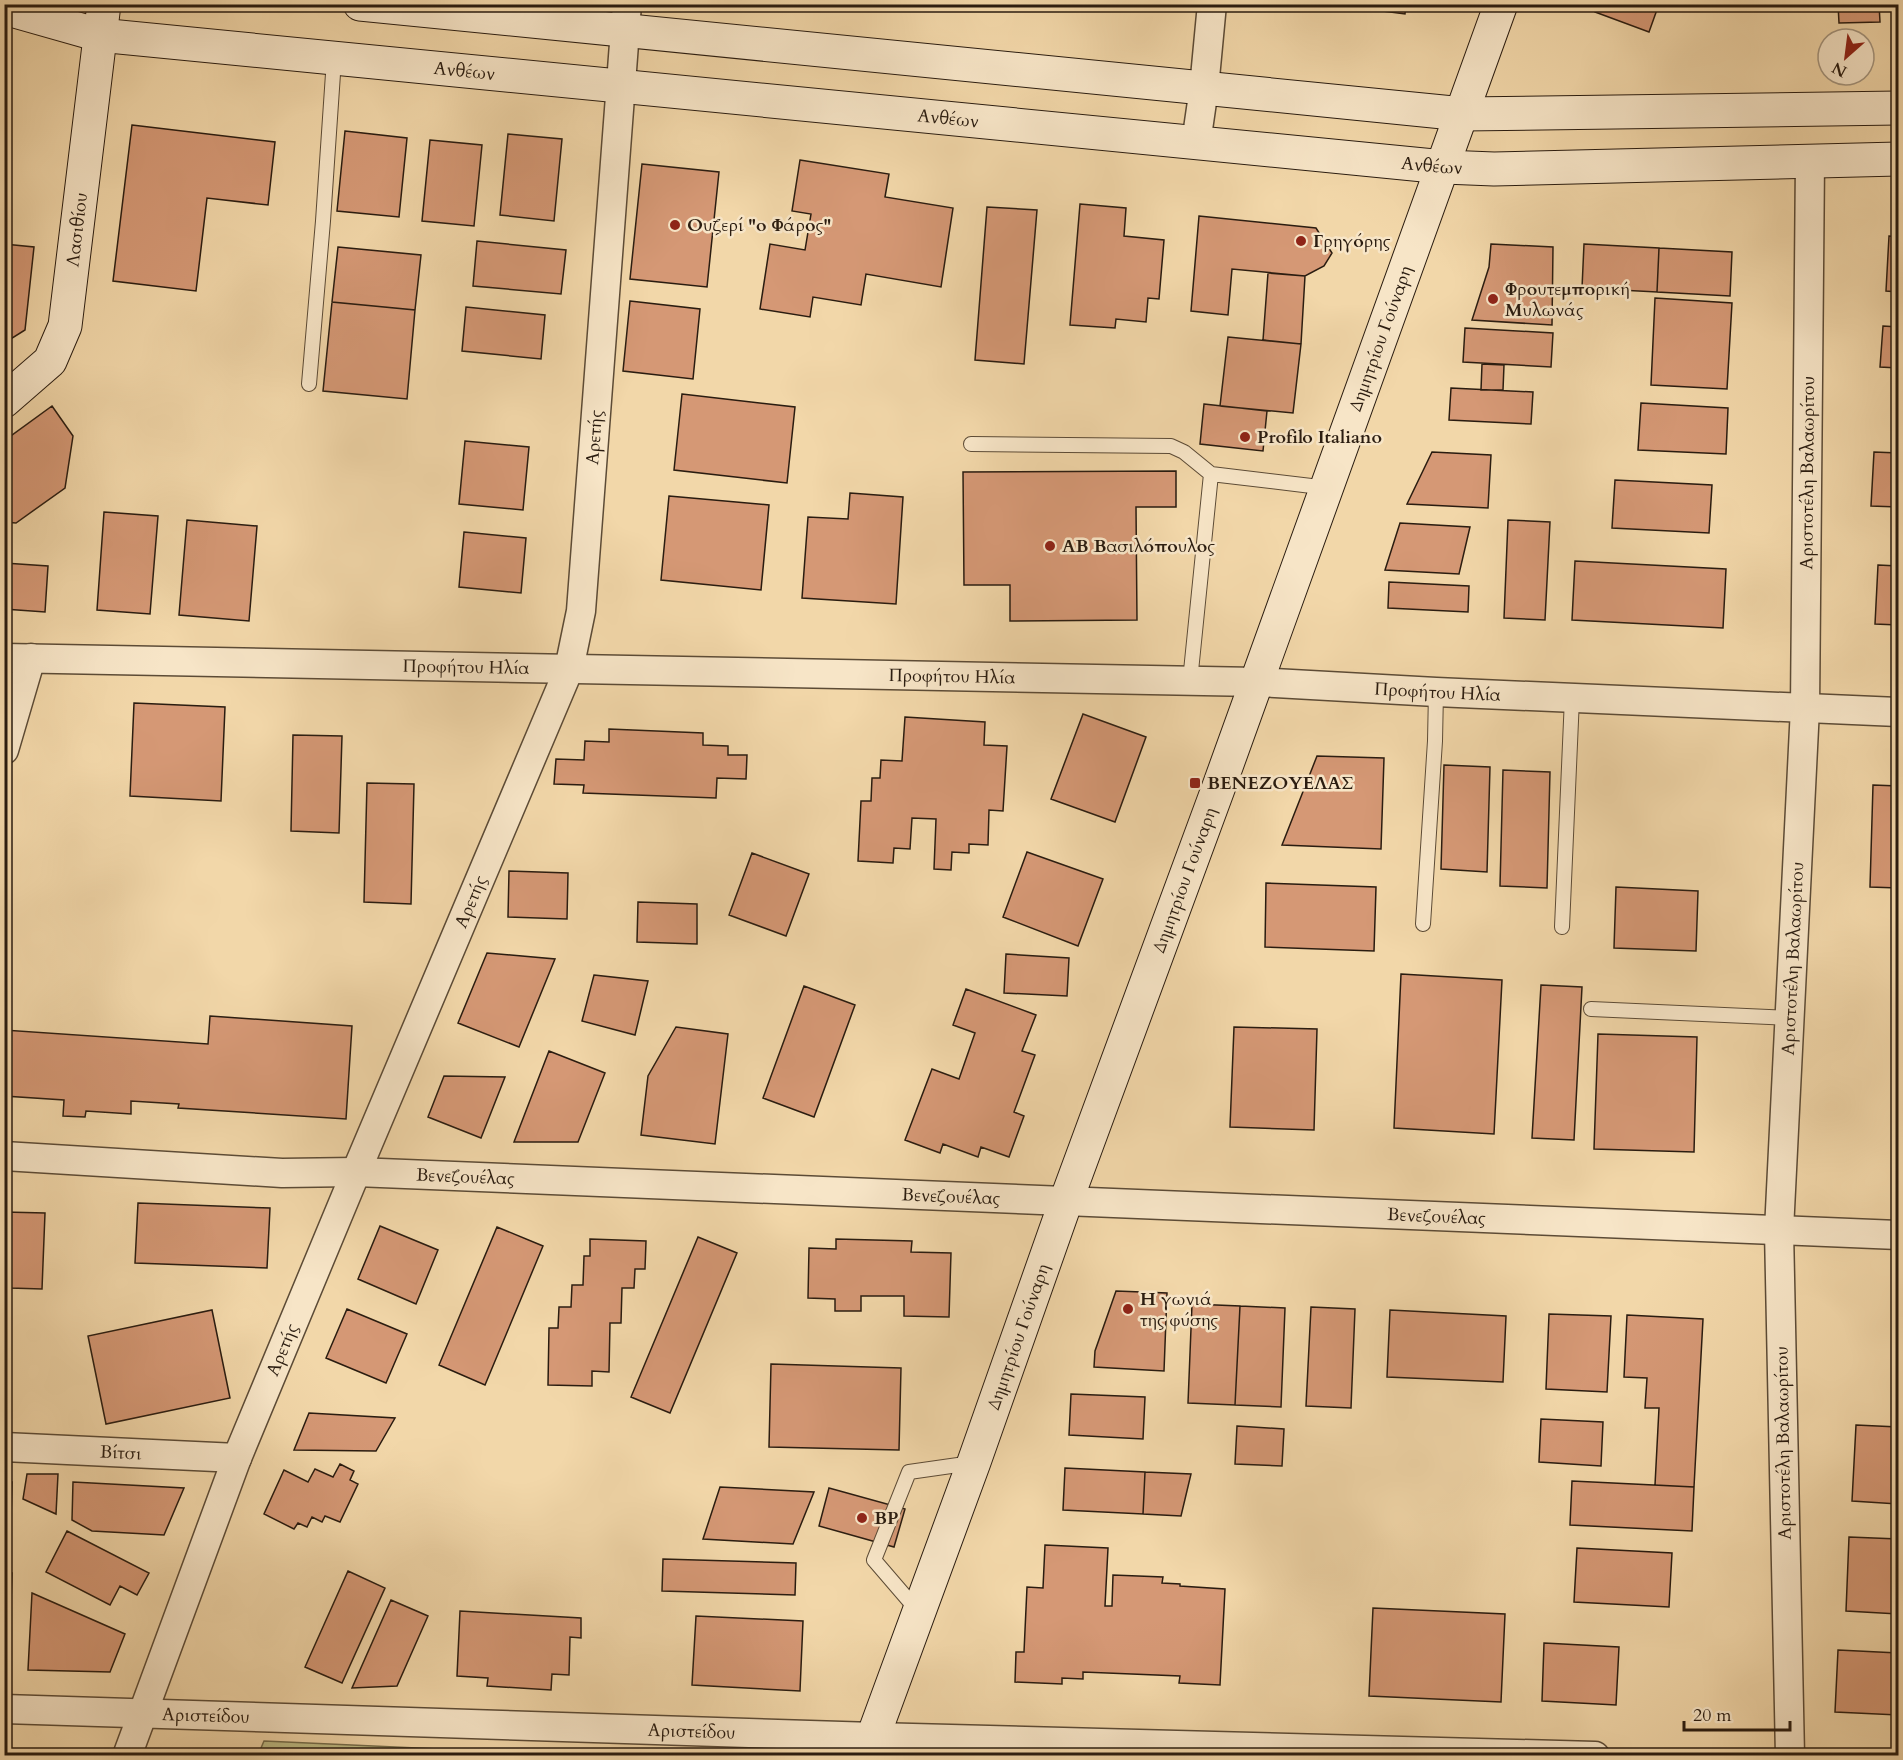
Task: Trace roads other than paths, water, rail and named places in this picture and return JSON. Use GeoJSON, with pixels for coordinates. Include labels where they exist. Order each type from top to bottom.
{"type":"FeatureCollection","features":[{"type":"Feature","properties":{"kind":"street"},"geometry":{"type":"LineString","coordinates":[[360,4],[626,18],[1204,88],[1463,114],[1899,108]]}},
{"type":"Feature","properties":{"kind":"street"},"geometry":{"type":"LineString","coordinates":[[1196,143],[1212,4]]}},
{"type":"Feature","properties":{"kind":"street","name":"Δημητρίου Γούναρη"},"geometry":{"type":"LineString","coordinates":[[870,1746],[1502,4]]}},
{"type":"Feature","properties":{"kind":"street","name":"Ανθέων"},"geometry":{"type":"LineString","coordinates":[[4,8],[101,20],[334,58],[1444,167],[1494,169],[1899,159]]}},
{"type":"Feature","properties":{"kind":"street","name":"Αρετής"},"geometry":{"type":"LineString","coordinates":[[127,1755],[145,1713],[237,1458],[569,669],[580,611],[626,18]]}},
{"type":"Feature","properties":{"kind":"street","name":"Λασιθίου"},"geometry":{"type":"LineString","coordinates":[[4,401],[50,361],[65,326],[101,20]]}},
{"type":"Feature","properties":{"kind":"street","name":"Αριστοτέλη Βαλαωρίτου"},"geometry":{"type":"LineString","coordinates":[[1790,1755],[1779,1230],[1805,708],[1810,160]]}},
{"type":"Feature","properties":{"kind":"street"},"geometry":{"type":"LineString","coordinates":[[4,750],[18,658]]}},
{"type":"Feature","properties":{"kind":"street","name":"Προφήτου Ηλία"},"geometry":{"type":"LineString","coordinates":[[18,658],[1257,682],[1899,712]]}},
{"type":"Feature","properties":{"kind":"street","name":"Βενεζουέλας"},"geometry":{"type":"LineString","coordinates":[[4,1156],[282,1173],[356,1172],[1899,1235]]}},
{"type":"Feature","properties":{"kind":"street","name":"Βίτσι"},"geometry":{"type":"LineString","coordinates":[[4,1447],[237,1458]]}},
{"type":"Feature","properties":{"kind":"street","name":"Αριστείδου"},"geometry":{"type":"LineString","coordinates":[[4,1709],[145,1713],[870,1746],[1595,1755]]}},
{"type":"Feature","properties":{"kind":"lane"},"geometry":{"type":"LineString","coordinates":[[309,384],[324,221],[334,58]]}},
{"type":"Feature","properties":{"kind":"lane"},"geometry":{"type":"LineString","coordinates":[[971,444],[1171,446],[1184,452],[1211,474],[1328,488]]}},
{"type":"Feature","properties":{"kind":"lane"},"geometry":{"type":"LineString","coordinates":[[1190,681],[1211,474]]}},
{"type":"Feature","properties":{"kind":"lane"},"geometry":{"type":"LineString","coordinates":[[1423,924],[1436,692]]}},
{"type":"Feature","properties":{"kind":"lane"},"geometry":{"type":"LineString","coordinates":[[1562,927],[1572,698]]}},
{"type":"Feature","properties":{"kind":"lane"},"geometry":{"type":"LineString","coordinates":[[1591,1009],[1790,1018]]}},
{"type":"Feature","properties":{"kind":"lane"},"geometry":{"type":"LineString","coordinates":[[919,1612],[874,1560],[909,1472],[974,1462]]}},
{"type":"Feature","properties":{"kind":"place","name":"Ουζερί \"ο Φάρος\""},"geometry":{"type":"Point","coordinates":[675,225]}},
{"type":"Feature","properties":{"kind":"place","name":"Γρηγόρης"},"geometry":{"type":"Point","coordinates":[1301,241]}},
{"type":"Feature","properties":{"kind":"place","name":"Φρουτεμπορική Μυλωνάς"},"geometry":{"type":"Point","coordinates":[1493,299]}},
{"type":"Feature","properties":{"kind":"place","name":"Profilo Italiano"},"geometry":{"type":"Point","coordinates":[1245,437]}},
{"type":"Feature","properties":{"kind":"place","name":"ΑΒ Βασιλόπουλος"},"geometry":{"type":"Point","coordinates":[1050,546]}},
{"type":"Feature","properties":{"kind":"place","name":"ΒΕΝΕΖΟΥΕΛΑΣ"},"geometry":{"type":"Point","coordinates":[1195,783]}},
{"type":"Feature","properties":{"kind":"place","name":"Η γωνιά της φύσης"},"geometry":{"type":"Point","coordinates":[1128,1309]}},
{"type":"Feature","properties":{"kind":"place","name":"BP"},"geometry":{"type":"Point","coordinates":[862,1518]}}]}
